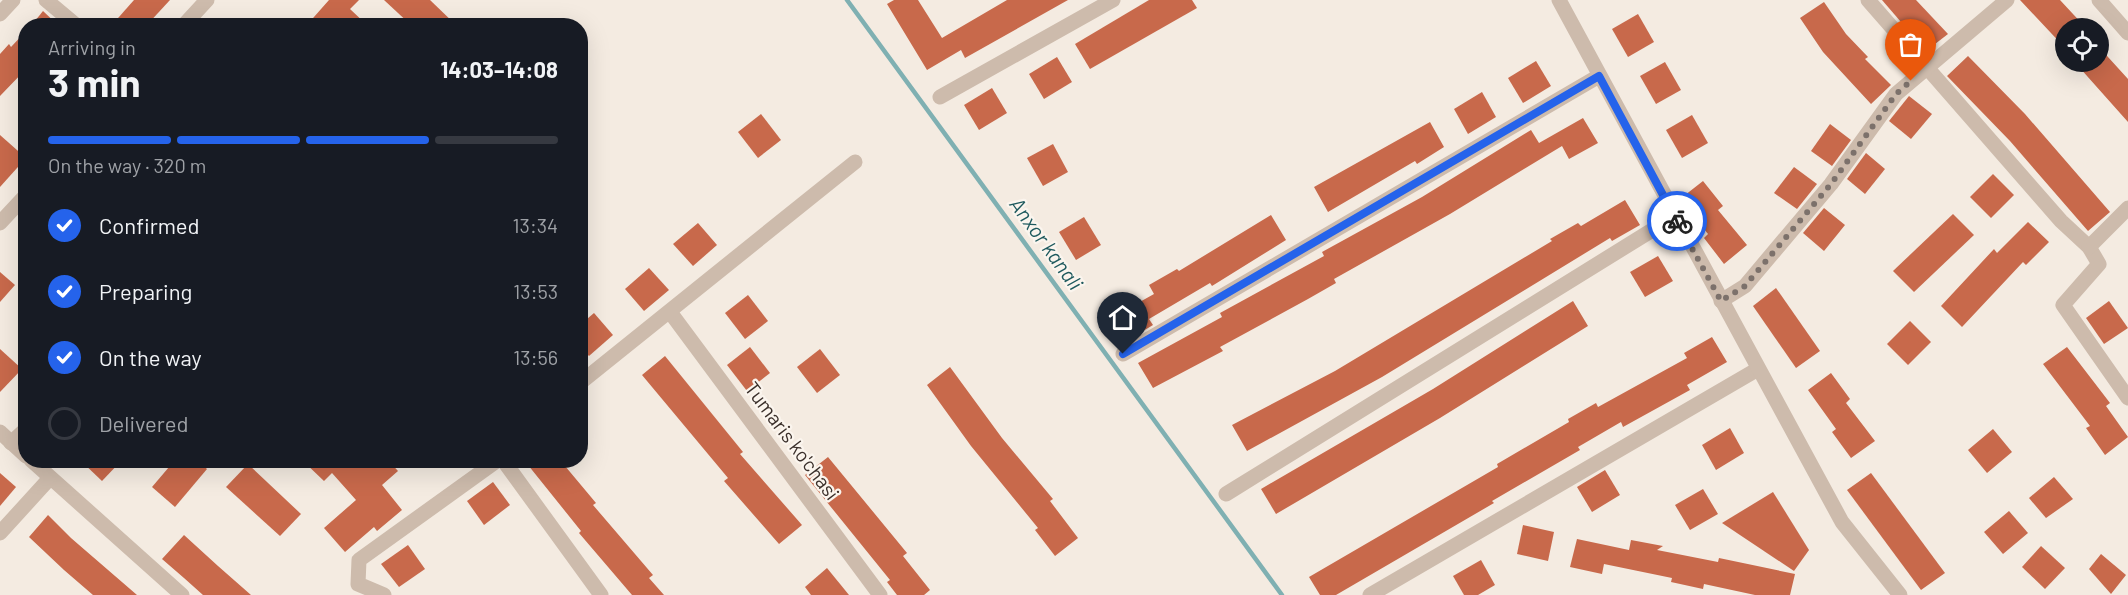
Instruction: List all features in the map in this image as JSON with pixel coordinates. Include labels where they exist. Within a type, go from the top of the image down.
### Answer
[{"type":"street","points":[[0,14],[13,0]]},
{"type":"street","points":[[46,0],[67,18]]},
{"type":"street","points":[[190,18],[207,0]]},
{"type":"street","points":[[940,97],[1113,0]]},
{"type":"street","points":[[1558,0],[1842,522],[1900,595]]},
{"type":"street","points":[[1868,0],[2061,221],[2089,247],[2099,264],[2063,305],[2128,398]]},
{"type":"street","points":[[1721,301],[1745,286],[1831,184],[1896,94],[2007,0]]},
{"type":"street","points":[[2099,0],[2128,33]]},
{"type":"street","points":[[1123,354],[1599,76]]},
{"type":"street","points":[[588,377],[855,162]]},
{"type":"street","points":[[0,223],[18,204]]},
{"type":"street","points":[[2089,247],[2128,208]]},
{"type":"street","points":[[1226,494],[1675,216]]},
{"type":"street","name":"Tumaris ko'chasi","points":[[670,312],[880,595]]},
{"type":"street","points":[[1370,595],[1758,369]]},
{"type":"street","points":[[6,437],[18,448]]},
{"type":"street","points":[[39,468],[182,595]]},
{"type":"street","points":[[384,595],[358,584],[359,560],[487,468]]},
{"type":"street","points":[[509,468],[601,595]]},
{"type":"street","points":[[0,533],[50,478]]},
{"type":"building","points":[[134,0],[170,0],[153,18],[118,18]]},
{"type":"building","points":[[329,0],[359,0],[350,9],[360,18],[313,18]]},
{"type":"building","points":[[384,0],[430,0],[449,18],[403,18]]},
{"type":"building","points":[[894,0],[918,0],[942,38],[1007,0],[1068,0],[965,58],[961,50],[927,70],[887,4]]},
{"type":"building","points":[[1149,0],[1192,0],[1197,8],[1090,69],[1075,44]]},
{"type":"building","points":[[1882,0],[1916,0],[1948,34],[1926,51]]},
{"type":"building","points":[[2020,0],[2060,0],[2077,18],[2055,18],[2055,37]]},
{"type":"building","points":[[1824,2],[1846,34],[1868,57],[1865,59],[1891,85],[1871,104],[1823,52],[1800,18]]},
{"type":"building","points":[[43,11],[50,18],[37,18]]},
{"type":"building","points":[[1638,14],[1654,42],[1628,57],[1612,29]]},
{"type":"building","points":[[18,40],[18,77],[0,96],[0,54],[9,44],[11,47]]},
{"type":"building","points":[[1968,56],[2025,114],[2110,212],[2088,231],[2010,141],[1947,76]]},
{"type":"building","points":[[1057,57],[1072,82],[1044,99],[1029,74]]},
{"type":"building","points":[[2109,58],[2128,79],[2128,122],[2083,72],[2109,72]]},
{"type":"building","points":[[1536,61],[1551,86],[1523,103],[1508,78]]},
{"type":"building","points":[[1665,62],[1681,90],[1656,104],[1640,76]]},
{"type":"building","points":[[992,88],[1007,113],[979,130],[964,105]]},
{"type":"building","points":[[1482,92],[1496,117],[1468,134],[1454,109]]},
{"type":"building","points":[[1909,96],[1932,114],[1911,139],[1889,121]]},
{"type":"building","points":[[761,114],[781,140],[758,158],[738,132]]},
{"type":"building","points":[[1692,115],[1708,143],[1682,158],[1666,130]]},
{"type":"building","points":[[1583,118],[1598,143],[1569,159],[1562,146],[1450,214],[1334,279],[1336,283],[1220,347],[1223,351],[1153,388],[1138,363],[1222,317],[1220,313],[1324,256],[1322,252],[1422,197],[1531,130],[1539,143]]},
{"type":"building","points":[[1430,122],[1444,147],[1417,164],[1415,161],[1328,212],[1314,187]]},
{"type":"building","points":[[1830,124],[1851,140],[1832,166],[1811,151]]},
{"type":"building","points":[[0,135],[18,151],[18,167],[0,187]]},
{"type":"building","points":[[1053,144],[1068,172],[1043,186],[1027,158]]},
{"type":"building","points":[[1866,153],[1885,169],[1865,194],[1847,179]]},
{"type":"building","points":[[1794,167],[1817,184],[1797,209],[1774,193]]},
{"type":"building","points":[[1993,174],[2014,195],[1991,218],[1970,197]]},
{"type":"building","points":[[1703,181],[1723,206],[1718,210],[1747,245],[1724,264],[1704,238],[1708,234],[1680,199]]},
{"type":"building","points":[[1625,200],[1640,225],[1612,241],[1610,238],[1382,377],[1247,451],[1232,425],[1335,371],[1552,241],[1550,239],[1578,223],[1581,226]]},
{"type":"building","points":[[1824,208],[1845,225],[1824,251],[1803,233]]},
{"type":"building","points":[[1953,214],[1974,235],[1914,292],[1893,271]]},
{"type":"building","points":[[1271,215],[1286,240],[1212,286],[1210,283],[1149,319],[1153,325],[1125,342],[1111,318],[1154,294],[1149,285],[1177,269],[1179,271]]},
{"type":"building","points":[[1084,217],[1101,245],[1076,260],[1059,232]]},
{"type":"building","points":[[2028,222],[2049,242],[2026,265],[2023,262],[1962,327],[1941,306],[1994,249],[1997,253]]},
{"type":"building","points":[[698,223],[717,245],[693,266],[673,244]]},
{"type":"building","points":[[1658,256],[1673,281],[1645,297],[1630,272]]},
{"type":"building","points":[[649,268],[669,290],[644,311],[625,289]]},
{"type":"building","points":[[0,272],[15,285],[0,302]]},
{"type":"building","points":[[1776,288],[1820,351],[1796,368],[1753,306]]},
{"type":"building","points":[[748,295],[768,321],[745,339],[725,313]]},
{"type":"building","points":[[1573,301],[1588,326],[1440,418],[1276,514],[1261,489],[1433,389]]},
{"type":"building","points":[[2109,301],[2128,328],[2104,344],[2086,318]]},
{"type":"building","points":[[594,313],[613,335],[589,356],[588,355],[588,318]]},
{"type":"building","points":[[1910,321],[1931,342],[1908,365],[1887,344]]},
{"type":"building","points":[[1712,337],[1727,362],[1687,385],[1690,390],[1623,427],[1621,422],[1578,447],[1580,450],[1492,501],[1494,503],[1336,595],[1320,595],[1309,577],[1498,467],[1497,464],[1569,422],[1568,419],[1596,403],[1598,407],[1687,358],[1684,353]]},
{"type":"building","points":[[750,347],[770,373],[747,391],[727,365]]},
{"type":"building","points":[[2067,347],[2110,403],[2106,406],[2128,437],[2105,455],[2086,428],[2090,426],[2043,364]]},
{"type":"building","points":[[0,349],[18,365],[18,373],[0,392]]},
{"type":"building","points":[[820,349],[840,375],[817,393],[797,367]]},
{"type":"building","points":[[665,356],[743,452],[740,454],[802,525],[779,544],[724,481],[728,478],[642,375]]},
{"type":"building","points":[[950,367],[1002,438],[1053,499],[1050,501],[1078,538],[1055,556],[1035,530],[1038,528],[971,446],[927,385]]},
{"type":"building","points":[[1831,373],[1850,399],[1846,403],[1875,441],[1851,458],[1832,432],[1836,429],[1808,390]]},
{"type":"building","points":[[1730,428],[1744,453],[1716,470],[1702,445]]},
{"type":"building","points":[[1993,429],[2012,452],[1987,473],[1968,450]]},
{"type":"building","points":[[828,457],[907,553],[903,556],[930,590],[924,595],[897,595],[887,582],[890,580],[805,475]]},
{"type":"building","points":[[88,468],[114,468],[102,481]]},
{"type":"building","points":[[168,468],[207,469],[175,507],[152,487]]},
{"type":"building","points":[[244,468],[252,468],[301,514],[280,536],[226,487]]},
{"type":"building","points":[[310,468],[395,468],[398,471],[382,485],[402,510],[377,531],[374,527],[345,552],[324,528],[356,500],[332,473],[324,481]]},
{"type":"building","points":[[530,468],[567,468],[596,503],[593,505],[653,575],[649,578],[664,595],[632,595],[579,533],[581,531]]},
{"type":"building","points":[[1605,470],[1620,495],[1592,512],[1577,487]]},
{"type":"building","points":[[0,473],[16,487],[0,506]]},
{"type":"building","points":[[1871,473],[1945,573],[1921,590],[1847,490]]},
{"type":"building","points":[[2054,477],[2073,499],[2046,518],[2029,498]]},
{"type":"building","points":[[493,482],[510,505],[484,525],[467,501]]},
{"type":"building","points":[[1703,489],[1718,514],[1690,530],[1675,505]]},
{"type":"building","points":[[1773,492],[1809,550],[1794,571],[1722,523]]},
{"type":"building","points":[[2009,511],[2028,533],[2003,554],[1984,532]]},
{"type":"building","points":[[48,515],[137,595],[93,595],[64,570],[29,537]]},
{"type":"building","points":[[1523,525],[1554,532],[1548,561],[1517,554]]},
{"type":"building","points":[[184,535],[251,595],[203,595],[162,559]]},
{"type":"building","points":[[1577,539],[1629,550],[1631,540],[1663,546],[1657,550],[1718,562],[1719,558],[1795,574],[1790,595],[1755,595],[1704,584],[1703,589],[1671,582],[1672,578],[1604,564],[1602,574],[1570,567]]},
{"type":"building","points":[[408,545],[425,569],[399,587],[381,564]]},
{"type":"building","points":[[2041,546],[2065,568],[2045,589],[2022,567]]},
{"type":"building","points":[[2101,554],[2126,575],[2111,594],[2089,569]]},
{"type":"building","points":[[1481,560],[1495,585],[1478,595],[1464,595],[1453,576]]},
{"type":"building","points":[[827,568],[849,595],[811,595],[805,587]]},
{"type":"waterway","name":"Anxor kanali","points":[[847,0],[1282,595]]},
{"type":"way so far","points":[[1677,221],[1721,301],[1745,286],[1831,184],[1896,94],[1911,81]]},
{"type":"route","points":[[1123,354],[1599,76],[1677,221]]}]
